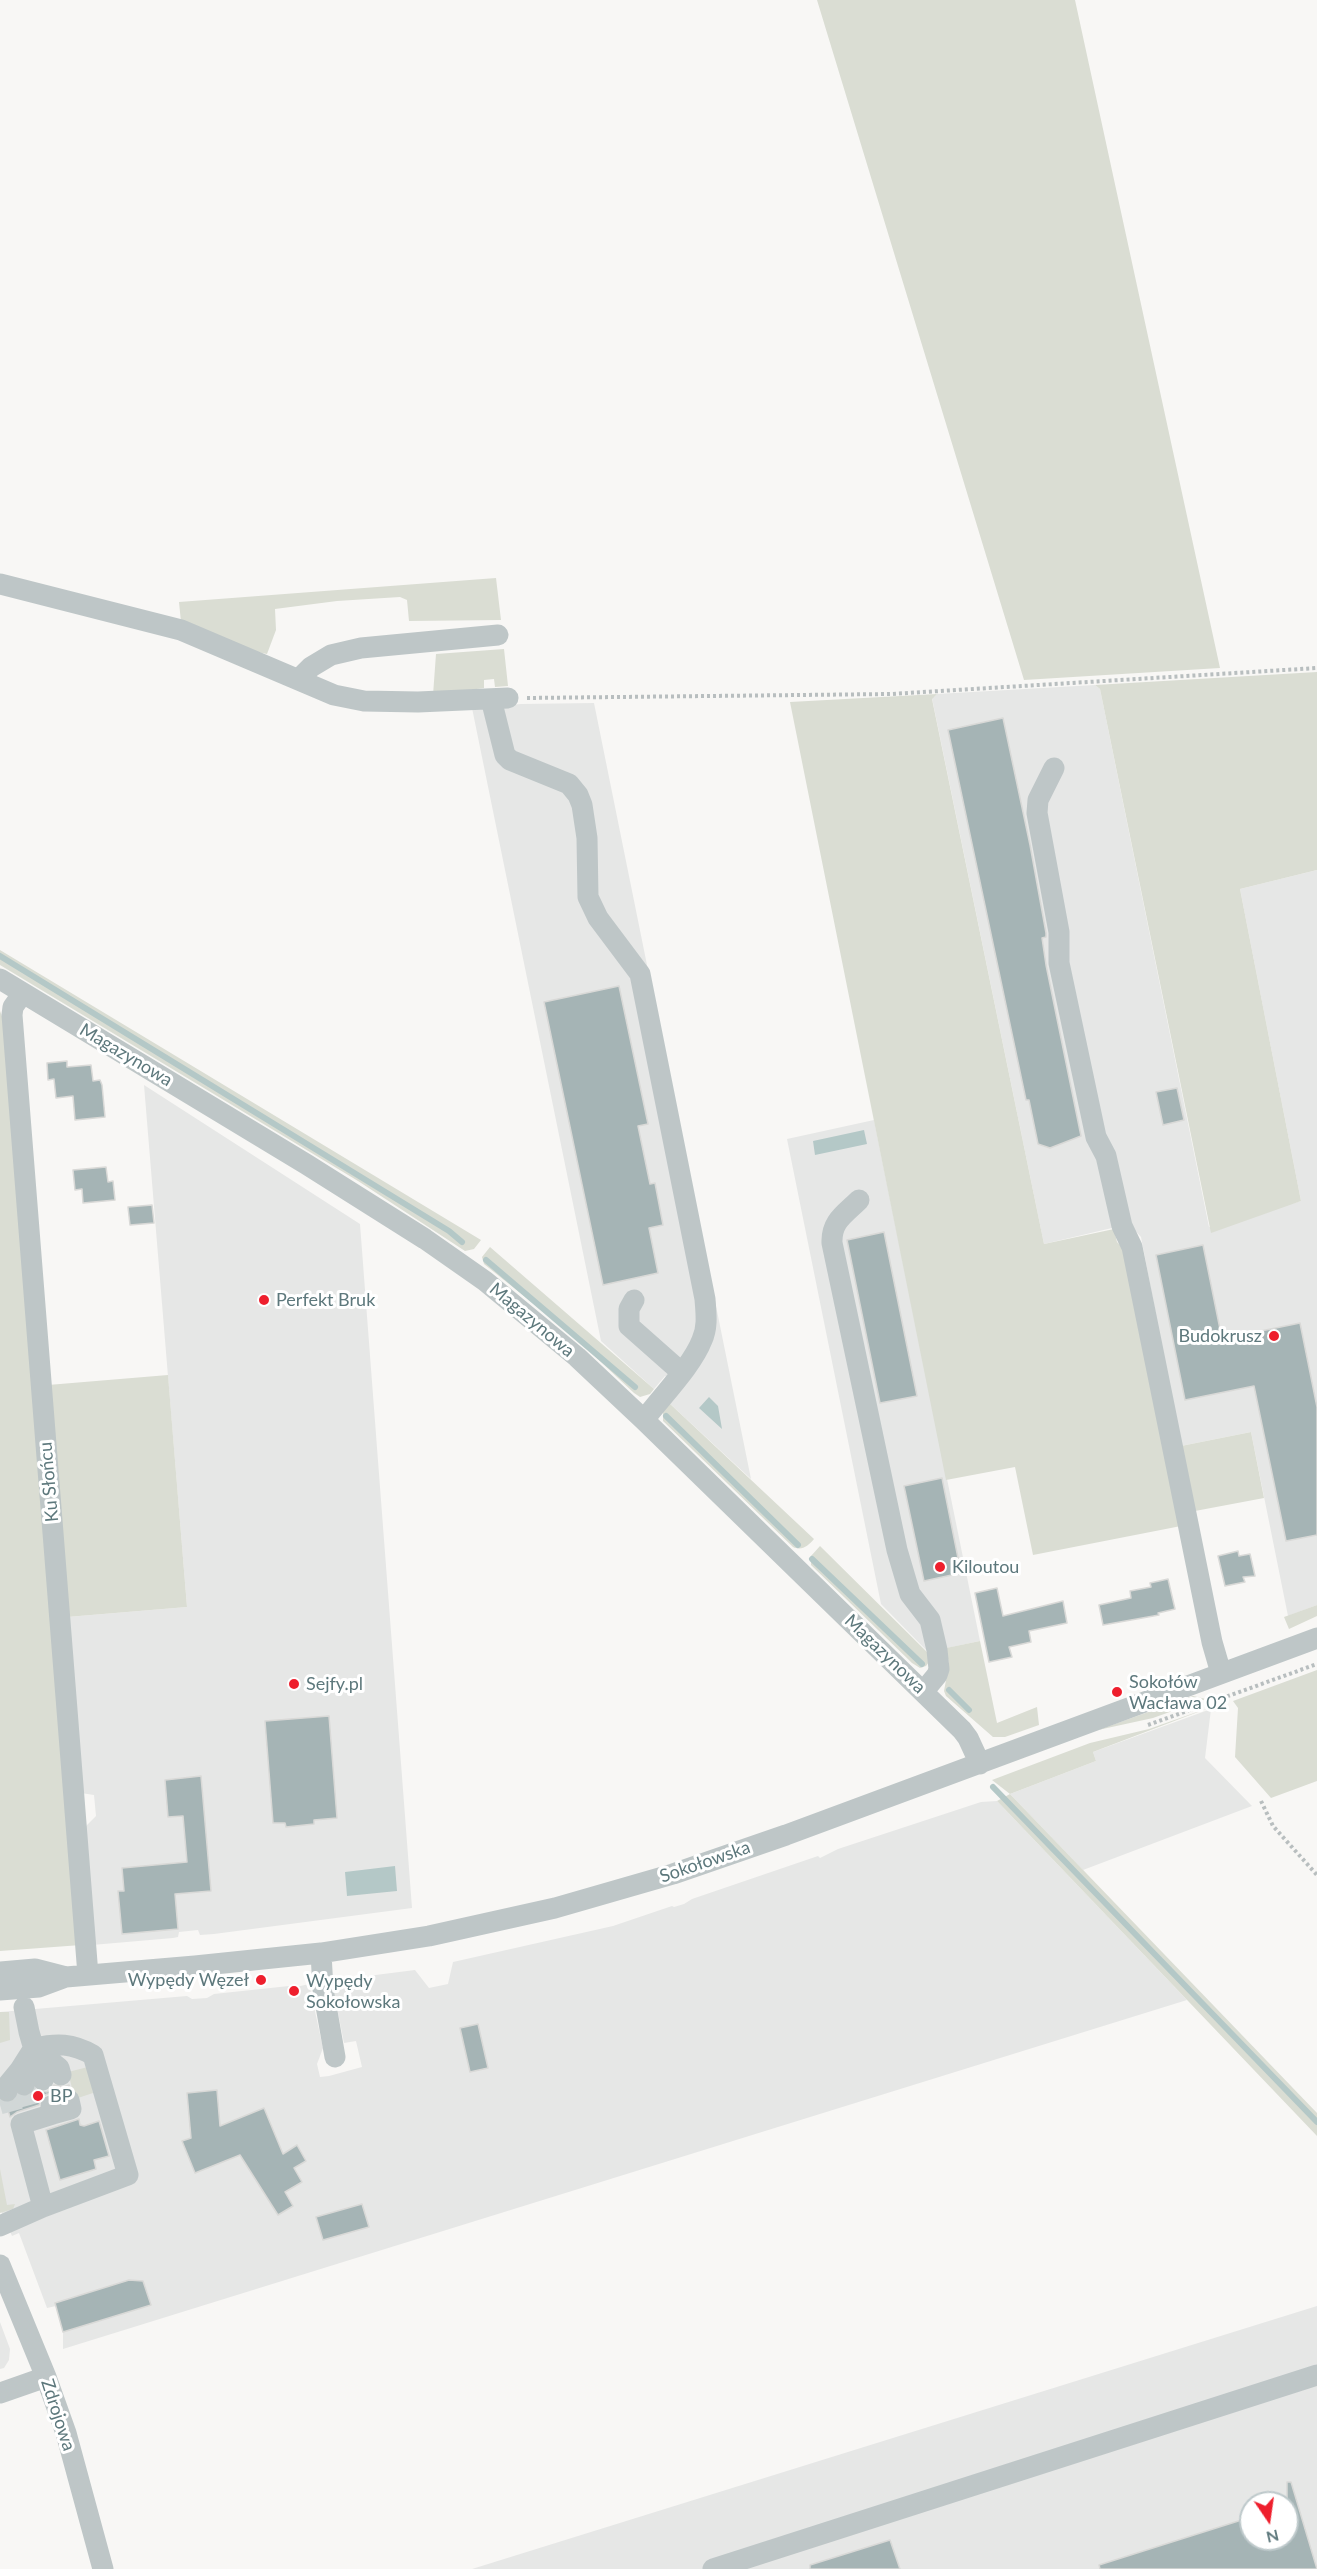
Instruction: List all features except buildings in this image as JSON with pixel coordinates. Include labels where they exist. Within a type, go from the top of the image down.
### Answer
[{"type":"street","points":[[0,584],[182,630],[334,695],[364,701],[418,702],[499,698],[505,755],[510,760],[560,779],[578,795],[582,805],[587,838],[588,897],[598,918],[640,974],[705,1299],[706,1324],[702,1340],[644,1420]]},
{"type":"street","points":[[299,679],[331,655],[361,648],[498,636]]},
{"type":"street","points":[[1054,768],[1038,800],[1037,813],[1059,932],[1059,963],[1096,1137],[1106,1156],[1122,1226],[1132,1247],[1212,1642],[1221,1673]]},
{"type":"street","name":"Magazynowa","points":[[0,979],[306,1164],[448,1255],[534,1320],[644,1420],[923,1692],[968,1738],[980,1764]]},
{"type":"street","name":"Ku Słońcu","points":[[22,993],[13,1007],[12,1015],[88,1975]]},
{"type":"street","points":[[859,1200],[836,1222],[832,1231],[832,1243],[897,1550],[910,1594],[930,1620],[937,1650],[939,1668],[937,1675],[923,1692]]},
{"type":"street","points":[[634,1300],[629,1309],[629,1326],[681,1372]]},
{"type":"street","name":"Sokołowska","points":[[0,1990],[39,1988],[66,1977],[321,1953],[473,1928],[640,1884],[786,1835],[1317,1638]]},
{"type":"street","points":[[321,1953],[323,1989],[335,2057]]},
{"type":"street","name":"Sokołowska","points":[[0,1972],[35,1969],[66,1977]]},
{"type":"street","points":[[24,2007],[39,1988]]},
{"type":"street","points":[[0,1990],[24,2007],[34,2049],[31,2080]]},
{"type":"street","points":[[0,2226],[128,2175],[93,2055],[78,2047],[58,2044],[34,2049]]},
{"type":"street","points":[[39,2113],[43,2207]]},
{"type":"street","name":"Zdrojowa","points":[[0,2265],[66,2433],[103,2569]]},
{"type":"street","points":[[713,2569],[1317,2375]]},
{"type":"street","points":[[0,2393],[45,2377]]},
{"type":"path","points":[[499,698],[891,694],[1317,668]]},
{"type":"path","points":[[1261,1801],[1273,1826],[1317,1875]]},
{"type":"shaded area","points":[[817,0],[1075,0],[1220,668],[1024,680]]},
{"type":"shaded area","points":[[496,578],[501,620],[409,621],[407,600],[400,597],[337,601],[275,609],[276,630],[267,654],[252,651],[181,622],[179,602]]},
{"type":"shaded area","points":[[504,649],[508,686],[495,687],[494,679],[484,680],[484,688],[433,695],[436,654]]},
{"type":"shaded area","points":[[1317,672],[1317,870],[1240,889],[1301,1201],[1211,1233],[1100,689],[1095,685]]},
{"type":"shaded area","points":[[1095,685],[1100,689],[1209,1227],[1301,1201],[1240,889],[1317,870],[1317,1605],[1288,1616],[1251,1432],[1181,1446],[1141,1237],[1129,1224],[1044,1244],[932,698],[937,694]]},
{"type":"shaded area","points":[[937,694],[932,699],[1044,1244],[1114,1229],[1117,1242],[1124,1249],[1181,1526],[1033,1555],[1015,1467],[946,1480],[790,702]]},
{"type":"shaded area","points":[[594,703],[751,1479],[667,1401],[678,1388],[665,1376],[654,1389],[601,1341],[472,708],[521,704]]},
{"type":"shaded area","points":[[0,950],[481,1240],[474,1249],[465,1251],[358,1181],[0,965]]},
{"type":"shaded area","points":[[0,1011],[4,1022],[81,1945],[0,1951]]},
{"type":"shaded area","points":[[144,1085],[360,1224],[412,1908],[214,1934],[200,1935],[198,1930],[179,1932],[178,1937],[173,1938],[92,1945],[83,1829],[96,1816],[94,1795],[81,1793],[67,1617],[187,1607]]},
{"type":"shaded area","points":[[874,1120],[980,1641],[928,1652],[881,1604],[787,1139]]},
{"type":"shaded area","points":[[864,1130],[867,1144],[815,1155],[813,1141]]},
{"type":"shaded area","points":[[490,1247],[654,1389],[650,1394],[640,1397],[634,1393],[569,1332],[484,1264],[482,1257]]},
{"type":"shaded area","points":[[168,1375],[187,1607],[67,1617],[48,1385]]},
{"type":"shaded area","points":[[709,1397],[718,1406],[722,1429],[699,1408]]},
{"type":"shaded area","points":[[667,1401],[814,1539],[812,1542],[802,1548],[793,1547],[663,1421]]},
{"type":"shaded area","points":[[1251,1432],[1264,1498],[1195,1511],[1181,1446]]},
{"type":"shaded area","points":[[820,1546],[927,1652],[929,1662],[926,1666],[920,1668],[912,1663],[811,1565],[811,1556]]},
{"type":"shaded area","points":[[1317,1605],[1317,1616],[1289,1629],[1284,1617]]},
{"type":"shaded area","points":[[980,1641],[997,1723],[1037,1707],[1039,1725],[1005,1737],[993,1737],[946,1696],[944,1691],[949,1664],[946,1648]]},
{"type":"shaded area","points":[[1317,1670],[1317,1781],[1271,1798],[1235,1757],[1238,1708],[1233,1701]]},
{"type":"shaded area","points":[[1193,1696],[1206,1699],[1153,1718],[1098,1730]]},
{"type":"shaded area","points":[[1211,1707],[1093,1752],[1096,1761],[1010,1794],[992,1780],[1090,1743],[1149,1729]]},
{"type":"shaded area","points":[[1211,1709],[1205,1758],[1252,1806],[1083,1870],[1010,1794],[1096,1761],[1093,1752]]},
{"type":"shaded area","points":[[1010,1794],[1317,2113],[1317,2136],[997,1801]]},
{"type":"shaded area","points":[[997,1801],[1187,2000],[63,2349],[63,2332],[56,2306],[47,2308],[19,2233],[12,2236],[0,2209],[0,2012],[187,1996],[192,1999],[207,1998],[214,1994],[289,1986],[292,1988],[309,1984],[323,2048],[317,2064],[320,2077],[329,2076],[362,2067],[356,2041],[344,2043],[333,1988],[336,1980],[415,1970],[429,1988],[448,1984],[453,1962],[613,1926],[684,1904],[692,1899],[818,1856],[820,1858],[838,1849],[981,1802]]},
{"type":"shaded area","points":[[395,1866],[397,1891],[347,1896],[345,1872]]},
{"type":"shaded area","points":[[0,2012],[9,2012],[10,2040],[0,2043]]},
{"type":"shaded area","points":[[88,2067],[93,2093],[78,2098],[74,2096],[68,2072]]},
{"type":"shaded area","points":[[0,2169],[7,2205],[15,2204],[13,2209],[0,2213]]},
{"type":"shaded area","points":[[1317,2306],[1317,2569],[472,2569]]},
{"type":"shaded area","points":[[0,2322],[10,2349],[9,2360],[4,2368],[0,2369]]},
{"type":"waterway","points":[[0,956],[449,1231],[462,1242]]},
{"type":"waterway","points":[[486,1260],[635,1387]]},
{"type":"waterway","points":[[666,1416],[798,1545]]},
{"type":"waterway","points":[[812,1559],[922,1664]]},
{"type":"waterway","points":[[949,1690],[969,1710]]},
{"type":"waterway","points":[[993,1787],[1317,2122]]},
{"type":"tunnel","points":[[24,2085],[31,2111]]},
{"type":"tunnel","points":[[7,2091],[14,2116]]},
{"type":"place","name":"Perfekt Bruk","points":[[264,1300]]},
{"type":"place","name":"Budokrusz","points":[[1274,1336]]},
{"type":"place","name":"Kiloutou","points":[[940,1567]]},
{"type":"place","name":"Sejfy.pl","points":[[294,1684]]},
{"type":"place","name":"Sokołów Wacława 02","points":[[1117,1692]]},
{"type":"place","name":"Wypędy Węzeł","points":[[261,1980]]},
{"type":"place","name":"Wypędy Sokołowska","points":[[294,1991]]},
{"type":"place","name":"BP","points":[[38,2096]]}]
